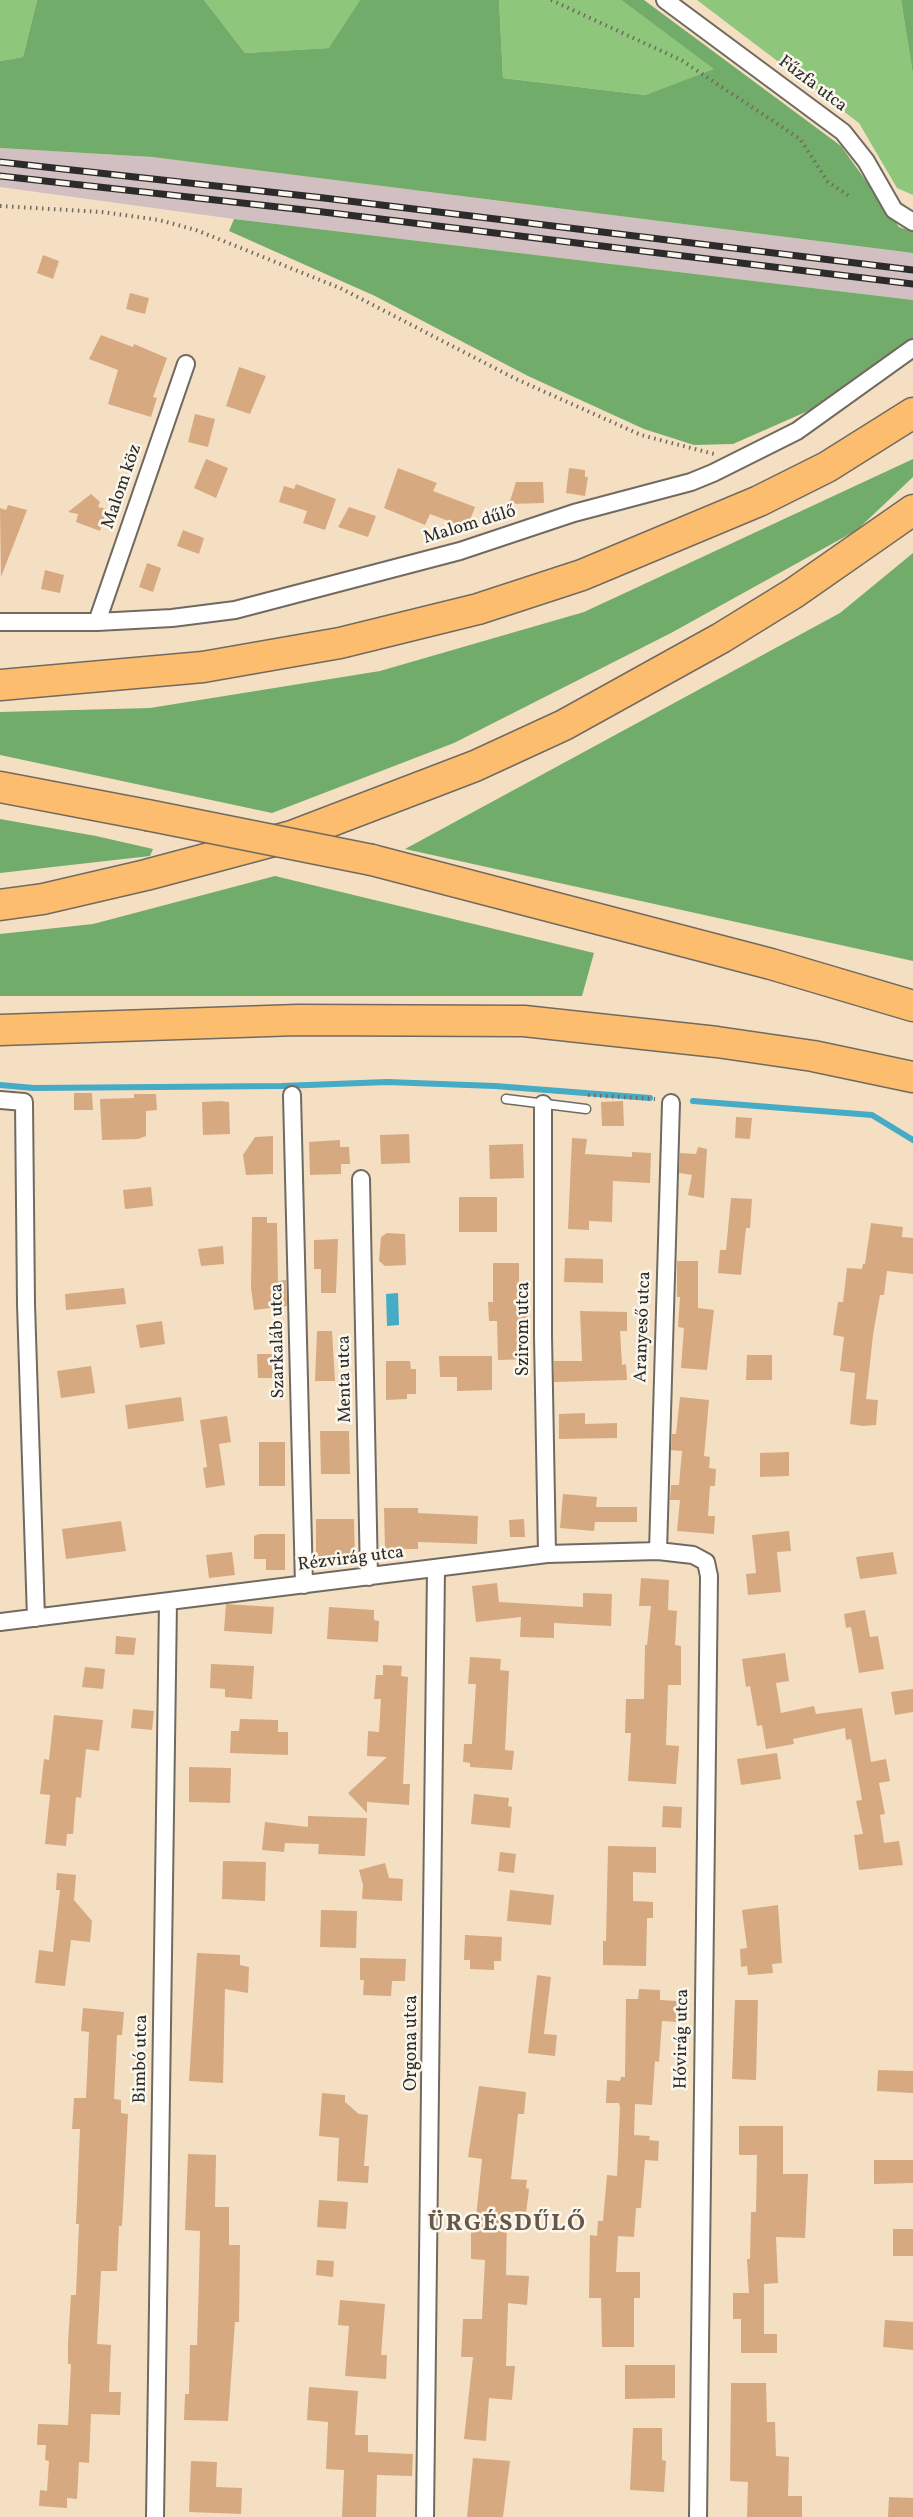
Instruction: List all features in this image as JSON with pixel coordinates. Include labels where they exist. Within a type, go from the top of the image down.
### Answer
[{"type":"highway","points":[[0,685],[203,667],[340,644],[478,609],[582,575],[759,501],[827,467],[913,413]]},
{"type":"highway","points":[[0,905],[43,899],[146,875],[292,836],[475,766],[564,725],[721,638],[795,593],[913,510]]},
{"type":"highway","points":[[0,788],[372,860],[771,964],[913,1006]]},
{"type":"highway","points":[[0,1030],[298,1020],[524,1021],[717,1042],[813,1056],[913,1077]]},
{"type":"street","name":"Fűzfa utca","points":[[666,0],[843,132],[866,161],[888,202],[901,216],[913,222]]},
{"type":"street","name":"Malom dűlő","points":[[0,622],[97,622],[172,618],[235,610],[460,551],[574,513],[691,482],[797,431],[913,348]]},
{"type":"street","name":"Malom köz","points":[[97,622],[186,364]]},
{"type":"street","name":"Szarkaláb utca","points":[[292,1095],[304,1585]]},
{"type":"street","points":[[0,1100],[24,1102],[26,1304],[36,1618]]},
{"type":"street","name":"Aranyeső utca","points":[[658,1551],[671,1103]]},
{"type":"street","name":"Szirom utca","points":[[543,1104],[543,1335],[548,1554]]},
{"type":"street","name":"Menta utca","points":[[361,1179],[369,1577]]},
{"type":"street","name":"Rézvirág utca","points":[[0,1622],[548,1554],[658,1551],[693,1555],[706,1562]]},
{"type":"street","name":"Hóvirág utca","points":[[698,2517],[709,1576],[706,1562]]},
{"type":"street","name":"Orgona utca","points":[[425,2517],[436,1569]]},
{"type":"street","name":"Bimbó utca","points":[[155,2517],[168,1602]]},
{"type":"lane","points":[[506,1099],[586,1109]]},
{"type":"path","points":[[551,0],[681,60],[800,139],[828,182],[849,196]]},
{"type":"path","points":[[0,206],[102,212],[159,220],[196,230],[340,288],[516,379],[641,435],[700,452],[741,459]]},
{"type":"path","points":[[577,1094],[671,1101],[671,1103]]},
{"type":"shaded area","points":[[0,148],[152,157],[913,253],[913,300],[234,219],[0,187]]},
{"type":"green space","points":[[0,0],[37,0],[23,57],[0,61]]},
{"type":"green space","points":[[37,0],[204,0],[245,53],[329,48],[360,0],[499,0],[503,78],[645,95],[714,69],[621,0],[644,0],[841,146],[899,227],[913,232],[913,253],[152,157],[0,148],[0,61],[23,57]]},
{"type":"green space","points":[[204,0],[360,0],[330,48],[245,53]]},
{"type":"green space","points":[[499,0],[621,0],[715,69],[645,95],[503,78]]},
{"type":"green space","points":[[697,0],[901,0],[913,75],[913,195],[897,188],[859,123]]},
{"type":"green space","points":[[901,0],[913,0],[913,75]]},
{"type":"green space","points":[[234,219],[913,300],[913,339],[833,400],[733,444],[694,445],[644,429],[528,376],[375,296],[229,231]]},
{"type":"green space","points":[[913,459],[913,477],[857,530],[671,633],[454,743],[272,813],[0,755],[0,712],[150,708],[380,671],[584,612]]},
{"type":"green space","points":[[913,553],[913,961],[405,849],[840,613]]},
{"type":"green space","points":[[0,819],[153,849],[150,856],[0,873]]},
{"type":"green space","points":[[275,876],[594,953],[582,996],[0,996],[0,934],[93,924]]},
{"type":"water","points":[[398,1293],[399,1325],[387,1326],[386,1294]]},
{"type":"building","points":[[43,255],[59,261],[53,279],[37,273]]},
{"type":"building","points":[[130,293],[149,298],[145,314],[126,309]]},
{"type":"building","points":[[101,335],[133,347],[134,344],[167,358],[153,397],[157,398],[151,417],[108,404],[118,370],[89,359]]},
{"type":"building","points":[[239,367],[266,376],[250,414],[226,406]]},
{"type":"building","points":[[195,414],[215,419],[208,447],[188,442]]},
{"type":"building","points":[[206,459],[228,468],[216,498],[194,488]]},
{"type":"building","points":[[398,468],[437,483],[433,491],[475,507],[467,528],[430,514],[425,525],[384,508]]},
{"type":"building","points":[[569,468],[585,470],[585,477],[588,477],[585,496],[566,493]]},
{"type":"building","points":[[516,482],[543,482],[544,503],[509,504]]},
{"type":"building","points":[[296,484],[336,499],[325,530],[303,523],[307,511],[279,502],[284,486],[294,489]]},
{"type":"building","points":[[91,494],[100,502],[98,507],[107,509],[100,531],[76,522],[78,514],[68,512]]},
{"type":"building","points":[[8,505],[27,510],[1,577],[0,508],[6,510]]},
{"type":"building","points":[[349,507],[376,516],[368,537],[338,527]]},
{"type":"building","points":[[183,530],[204,538],[199,554],[177,546]]},
{"type":"building","points":[[147,563],[161,568],[153,592],[139,587]]},
{"type":"building","points":[[45,570],[64,575],[60,593],[41,589]]},
{"type":"building","points":[[74,1093],[92,1093],[93,1110],[74,1110]]},
{"type":"building","points":[[134,1094],[156,1094],[157,1110],[146,1111],[146,1136],[138,1139],[102,1140],[100,1099],[134,1098]]},
{"type":"building","points":[[623,1101],[624,1126],[602,1126],[601,1102]]},
{"type":"building","points":[[202,1102],[229,1102],[230,1134],[203,1135]]},
{"type":"building","points":[[736,1117],[752,1118],[750,1139],[735,1138]]},
{"type":"building","points":[[409,1134],[410,1163],[381,1164],[380,1135]]},
{"type":"building","points":[[273,1136],[273,1174],[246,1175],[243,1155],[255,1137]]},
{"type":"building","points":[[572,1138],[587,1139],[585,1154],[632,1157],[632,1152],[651,1153],[650,1183],[613,1181],[612,1222],[589,1221],[589,1230],[568,1229]]},
{"type":"building","points":[[340,1140],[340,1147],[349,1147],[350,1164],[341,1164],[341,1174],[310,1175],[309,1142]]},
{"type":"building","points":[[523,1144],[524,1178],[490,1179],[489,1145]]},
{"type":"building","points":[[698,1147],[707,1149],[704,1198],[688,1195],[692,1175],[679,1173],[680,1153],[696,1154]]},
{"type":"building","points":[[151,1187],[153,1206],[125,1209],[123,1190]]},
{"type":"building","points":[[459,1197],[497,1197],[497,1232],[459,1232]]},
{"type":"building","points":[[731,1198],[752,1199],[750,1228],[746,1228],[741,1275],[718,1273],[720,1250],[726,1250]]},
{"type":"building","points":[[252,1217],[267,1217],[267,1223],[277,1223],[278,1281],[286,1280],[287,1306],[254,1310],[251,1288]]},
{"type":"building","points":[[871,1223],[903,1227],[902,1237],[913,1238],[913,1274],[887,1271],[884,1295],[880,1295],[873,1335],[866,1399],[878,1400],[876,1425],[863,1426],[850,1424],[855,1373],[840,1371],[844,1337],[833,1335],[838,1302],[843,1302],[847,1268],[862,1269],[865,1264]]},
{"type":"building","points":[[387,1233],[405,1234],[406,1265],[385,1266],[379,1261],[381,1237]]},
{"type":"building","points":[[338,1239],[336,1293],[321,1293],[321,1269],[314,1269],[314,1240]]},
{"type":"building","points":[[223,1246],[224,1264],[201,1266],[198,1249]]},
{"type":"building","points":[[565,1258],[603,1259],[603,1283],[564,1282]]},
{"type":"building","points":[[677,1261],[698,1261],[698,1308],[714,1310],[707,1370],[681,1368],[684,1328],[678,1327],[680,1297],[677,1297]]},
{"type":"building","points":[[493,1263],[519,1263],[519,1302],[527,1301],[529,1359],[498,1360],[497,1321],[489,1321],[488,1302],[493,1302]]},
{"type":"building","points":[[124,1288],[126,1304],[66,1310],[65,1294]]},
{"type":"building","points":[[580,1311],[627,1312],[627,1331],[620,1331],[622,1365],[626,1364],[627,1380],[554,1382],[554,1361],[582,1361]]},
{"type":"building","points":[[162,1321],[165,1344],[140,1348],[136,1325]]},
{"type":"building","points":[[317,1331],[332,1331],[335,1381],[315,1381]]},
{"type":"building","points":[[257,1354],[275,1354],[276,1378],[258,1378]]},
{"type":"building","points":[[747,1355],[772,1355],[772,1380],[746,1380]]},
{"type":"building","points":[[439,1356],[492,1356],[492,1390],[457,1391],[457,1377],[440,1377]]},
{"type":"building","points":[[386,1361],[410,1361],[411,1369],[416,1369],[416,1394],[407,1394],[407,1399],[386,1400]]},
{"type":"building","points":[[91,1366],[95,1393],[61,1398],[57,1371]]},
{"type":"building","points":[[181,1397],[184,1421],[128,1429],[125,1405]]},
{"type":"building","points":[[680,1397],[709,1400],[704,1456],[710,1457],[709,1468],[716,1469],[715,1486],[710,1486],[708,1516],[715,1516],[714,1534],[677,1531],[680,1500],[670,1500],[671,1485],[679,1485],[682,1451],[671,1450],[672,1434],[676,1434]]},
{"type":"building","points":[[585,1413],[585,1424],[617,1423],[617,1438],[559,1439],[559,1414]]},
{"type":"building","points":[[227,1416],[231,1442],[219,1444],[225,1485],[206,1488],[203,1468],[207,1467],[200,1420]]},
{"type":"building","points":[[320,1431],[349,1431],[350,1474],[321,1474]]},
{"type":"building","points":[[259,1442],[285,1442],[285,1486],[259,1486]]},
{"type":"building","points":[[789,1452],[789,1476],[760,1477],[760,1453]]},
{"type":"building","points":[[563,1494],[597,1497],[596,1507],[637,1507],[637,1522],[595,1522],[594,1531],[560,1528]]},
{"type":"building","points":[[384,1508],[418,1508],[418,1513],[478,1516],[477,1544],[418,1542],[418,1549],[385,1549]]},
{"type":"building","points":[[316,1519],[354,1519],[355,1558],[316,1559]]},
{"type":"building","points":[[524,1519],[525,1537],[510,1537],[509,1520]]},
{"type":"building","points":[[121,1521],[126,1551],[66,1559],[62,1529]]},
{"type":"building","points":[[789,1531],[791,1551],[777,1552],[781,1592],[748,1595],[746,1574],[756,1573],[752,1535]]},
{"type":"building","points":[[285,1534],[285,1570],[266,1570],[266,1559],[254,1559],[254,1536]]},
{"type":"building","points":[[232,1552],[235,1575],[209,1578],[206,1555]]},
{"type":"building","points":[[893,1552],[897,1574],[860,1579],[856,1557]]},
{"type":"building","points":[[641,1578],[669,1580],[668,1610],[677,1611],[675,1645],[681,1646],[681,1685],[668,1685],[666,1745],[679,1746],[676,1784],[628,1781],[631,1733],[625,1733],[626,1699],[644,1699],[645,1645],[647,1645],[651,1606],[639,1606]]},
{"type":"building","points":[[497,1583],[499,1602],[583,1607],[583,1593],[612,1594],[611,1626],[554,1623],[554,1638],[520,1637],[521,1617],[476,1622],[472,1586]]},
{"type":"building","points":[[226,1604],[274,1607],[272,1634],[224,1631]]},
{"type":"building","points":[[329,1607],[374,1610],[374,1620],[379,1621],[378,1642],[327,1639]]},
{"type":"building","points":[[865,1610],[870,1637],[878,1636],[884,1669],[859,1673],[851,1627],[846,1628],[844,1614]]},
{"type":"building","points":[[116,1636],[136,1638],[134,1655],[115,1654]]},
{"type":"building","points":[[785,1653],[789,1681],[776,1683],[781,1713],[814,1706],[816,1714],[862,1708],[871,1762],[886,1759],[890,1781],[879,1783],[885,1814],[880,1815],[884,1843],[899,1841],[903,1865],[859,1870],[854,1835],[863,1834],[856,1801],[862,1800],[851,1739],[846,1740],[845,1728],[793,1739],[794,1744],[766,1749],[762,1725],[757,1726],[750,1686],[746,1687],[742,1659]]},
{"type":"building","points":[[470,1657],[501,1659],[500,1670],[509,1671],[505,1750],[514,1751],[512,1770],[470,1767],[470,1763],[463,1762],[464,1744],[472,1744],[476,1684],[468,1684]]},
{"type":"building","points":[[211,1664],[254,1666],[252,1699],[225,1697],[225,1689],[210,1688]]},
{"type":"building","points":[[383,1665],[402,1666],[401,1676],[408,1677],[403,1784],[410,1784],[409,1805],[367,1802],[367,1813],[348,1793],[387,1757],[367,1756],[368,1731],[379,1732],[381,1699],[374,1699],[376,1675],[383,1675]]},
{"type":"building","points":[[85,1667],[105,1669],[103,1689],[82,1687]]},
{"type":"building","points":[[913,1689],[913,1712],[895,1715],[891,1692]]},
{"type":"building","points":[[133,1709],[154,1711],[152,1730],[131,1728]]},
{"type":"building","points":[[54,1715],[103,1720],[99,1751],[86,1749],[81,1798],[76,1797],[73,1834],[67,1834],[66,1846],[45,1844],[50,1795],[40,1794],[44,1759],[49,1760]]},
{"type":"building","points":[[240,1719],[278,1720],[278,1732],[288,1732],[288,1755],[230,1753],[231,1731],[239,1731]]},
{"type":"building","points":[[777,1753],[781,1779],[741,1785],[737,1759]]},
{"type":"building","points":[[189,1767],[231,1768],[230,1803],[189,1802]]},
{"type":"building","points":[[474,1794],[509,1798],[508,1806],[512,1807],[510,1828],[471,1824]]},
{"type":"building","points":[[663,1806],[682,1807],[681,1828],[662,1827]]},
{"type":"building","points":[[308,1816],[367,1818],[365,1856],[318,1854],[319,1844],[285,1843],[284,1852],[262,1850],[265,1822],[308,1827]]},
{"type":"building","points":[[608,1846],[656,1847],[656,1873],[633,1872],[633,1901],[653,1902],[653,1918],[647,1918],[646,1966],[603,1965],[603,1941],[606,1941]]},
{"type":"building","points":[[500,1852],[516,1854],[514,1873],[498,1871]]},
{"type":"building","points":[[223,1861],[266,1862],[265,1901],[222,1899]]},
{"type":"building","points":[[385,1863],[389,1878],[403,1879],[402,1901],[362,1899],[363,1885],[359,1870]]},
{"type":"building","points":[[57,1873],[76,1875],[74,1900],[92,1921],[90,1942],[71,1940],[65,1986],[35,1983],[39,1950],[53,1952],[60,1890],[56,1890]]},
{"type":"building","points":[[510,1890],[554,1895],[551,1925],[507,1921]]},
{"type":"building","points":[[778,1905],[782,1963],[772,1964],[773,1973],[748,1975],[747,1966],[741,1967],[740,1949],[747,1948],[742,1910]]},
{"type":"building","points":[[321,1910],[357,1911],[356,1948],[320,1947]]},
{"type":"building","points":[[465,1935],[502,1937],[501,1961],[494,1961],[494,1970],[470,1969],[470,1960],[464,1960]]},
{"type":"building","points":[[197,1953],[240,1955],[240,1965],[249,1967],[248,1993],[225,1989],[223,2083],[189,2081]]},
{"type":"building","points":[[360,1958],[406,1959],[405,1981],[392,1981],[391,1996],[363,1995],[364,1980],[360,1980]]},
{"type":"building","points":[[537,1975],[551,1977],[544,2034],[557,2035],[555,2056],[528,2053]]},
{"type":"building","points":[[639,1989],[660,1990],[660,2000],[678,2001],[677,2022],[662,2021],[659,2062],[655,2061],[652,2105],[635,2104],[634,2135],[650,2136],[649,2140],[659,2141],[658,2161],[645,2160],[641,2208],[636,2208],[634,2237],[618,2236],[616,2272],[640,2272],[640,2298],[634,2298],[634,2347],[602,2347],[601,2298],[589,2298],[590,2235],[597,2236],[598,2221],[603,2221],[607,2175],[617,2176],[620,2107],[619,2103],[606,2103],[607,2080],[620,2081],[621,2077],[625,2077],[626,1999],[638,1999]]},
{"type":"building","points":[[735,2000],[758,2000],[756,2080],[732,2079]]},
{"type":"building","points":[[83,2008],[124,2012],[122,2035],[117,2035],[114,2099],[121,2100],[121,2113],[128,2114],[122,2226],[119,2226],[117,2271],[101,2271],[97,2344],[111,2345],[109,2392],[121,2392],[120,2415],[91,2414],[89,2463],[79,2462],[77,2499],[67,2498],[67,2508],[39,2506],[40,2490],[47,2491],[49,2461],[45,2460],[46,2445],[37,2445],[38,2424],[68,2425],[71,2364],[68,2364],[68,2343],[71,2295],[76,2295],[79,2224],[76,2224],[80,2129],[72,2129],[74,2098],[86,2098],[89,2032],[81,2031]]},
{"type":"building","points":[[878,2070],[913,2071],[913,2093],[877,2091]]},
{"type":"building","points":[[479,2086],[526,2092],[524,2114],[518,2114],[511,2179],[527,2180],[526,2188],[529,2189],[526,2214],[507,2212],[506,2275],[529,2276],[527,2305],[508,2303],[506,2366],[515,2366],[512,2400],[489,2398],[486,2441],[464,2439],[473,2357],[461,2357],[463,2319],[482,2319],[485,2260],[471,2259],[471,2228],[475,2228],[482,2159],[468,2157]]},
{"type":"building","points":[[322,2093],[345,2095],[345,2102],[359,2114],[368,2115],[364,2166],[369,2166],[368,2183],[337,2181],[339,2138],[319,2136]]},
{"type":"building","points":[[739,2126],[783,2126],[783,2174],[808,2174],[805,2238],[776,2237],[778,2283],[764,2284],[764,2334],[777,2334],[777,2353],[741,2353],[741,2319],[733,2319],[733,2293],[749,2293],[747,2259],[750,2259],[751,2212],[756,2212],[757,2155],[739,2155]]},
{"type":"building","points":[[188,2154],[216,2155],[215,2207],[229,2207],[229,2245],[240,2245],[239,2322],[235,2322],[228,2421],[184,2420],[185,2394],[189,2394],[190,2345],[197,2345],[200,2231],[185,2230]]},
{"type":"building","points":[[874,2160],[913,2160],[913,2183],[874,2184]]},
{"type":"building","points":[[319,2200],[348,2202],[346,2229],[317,2227]]},
{"type":"building","points":[[893,2229],[913,2229],[913,2256],[893,2256]]},
{"type":"building","points":[[317,2260],[334,2261],[333,2277],[316,2275]]},
{"type":"building","points":[[340,2300],[385,2304],[381,2355],[387,2355],[386,2379],[345,2376],[349,2326],[338,2325]]},
{"type":"building","points":[[885,2320],[913,2322],[913,2350],[883,2347]]},
{"type":"building","points":[[625,2365],[675,2365],[675,2398],[625,2399]]},
{"type":"building","points":[[731,2383],[766,2383],[767,2422],[775,2422],[776,2456],[789,2457],[788,2496],[802,2496],[802,2517],[747,2517],[748,2482],[730,2481]]},
{"type":"building","points":[[309,2387],[358,2391],[355,2435],[368,2435],[368,2452],[413,2454],[412,2476],[377,2475],[376,2517],[342,2517],[344,2470],[326,2469],[328,2422],[307,2420]]},
{"type":"building","points":[[633,2428],[662,2428],[662,2460],[666,2461],[664,2492],[630,2490]]},
{"type":"building","points":[[473,2458],[510,2461],[503,2517],[467,2517]]},
{"type":"building","points":[[191,2461],[217,2462],[216,2487],[242,2488],[241,2514],[189,2512]]},
{"type":"building","points":[[889,2497],[913,2498],[913,2517],[888,2517]]},
{"type":"waterway","points":[[0,1085],[34,1088],[282,1086],[387,1082],[495,1086],[650,1098]]},
{"type":"waterway","points":[[693,1101],[872,1115],[913,1140]]},
{"type":"railway","points":[[0,162],[324,198],[913,270]]},
{"type":"railway","points":[[0,176],[323,212],[913,284]]},
{"type":"district","name":"ÜRGÉSDŰLŐ","points":[[507,2226]]}]
